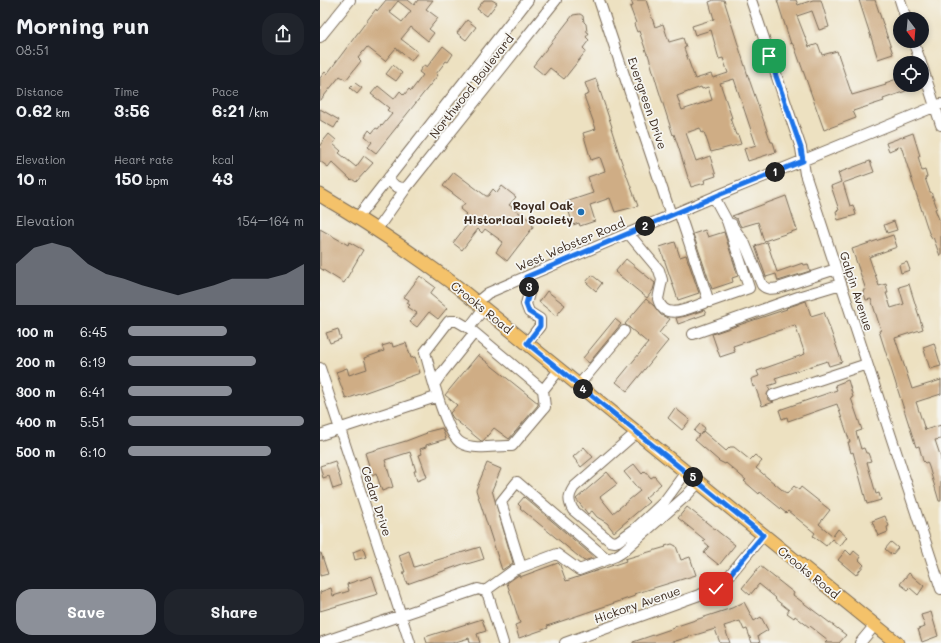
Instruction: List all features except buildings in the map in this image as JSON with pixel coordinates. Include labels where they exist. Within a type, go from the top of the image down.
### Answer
[{"type":"main road","name":"Crooks Road","points":[[320,195],[377,229],[422,260],[480,305],[578,386],[897,643]]},
{"type":"street","points":[[320,37],[350,0]]},
{"type":"street","name":"Northwood Boulevard","points":[[358,217],[528,0]]},
{"type":"street","name":"Northwood Boulevard","points":[[377,229],[406,188],[556,0]]},
{"type":"street","name":"Evergreen Drive","points":[[599,0],[708,302],[749,288],[727,221],[717,196]]},
{"type":"street","name":"Galpin Avenue","points":[[751,0],[801,148],[805,174],[941,589]]},
{"type":"street","points":[[900,0],[904,12]]},
{"type":"street","points":[[929,83],[938,105],[941,125]]},
{"type":"street","name":"West Webster Road","points":[[471,330],[480,305],[488,293],[675,213],[938,105]]},
{"type":"street","points":[[389,177],[398,188],[406,188]]},
{"type":"street","points":[[717,196],[733,227],[746,244],[762,285],[766,288],[778,288],[836,269]]},
{"type":"street","points":[[628,233],[659,270],[662,280],[658,299],[662,306],[669,312],[676,312],[704,303]]},
{"type":"street","points":[[526,277],[530,290],[526,304],[529,312],[540,319],[540,326],[527,343]]},
{"type":"street","points":[[693,334],[801,296],[841,284]]},
{"type":"street","points":[[449,321],[456,321],[471,330],[543,390],[545,406],[512,446],[502,445],[480,448],[460,443],[446,419],[434,385],[425,352],[449,321]]},
{"type":"street","points":[[434,385],[471,330]]},
{"type":"street","points":[[578,386],[624,331]]},
{"type":"street","points":[[773,395],[868,364]]},
{"type":"street","name":"Cedar Drive","points":[[320,368],[410,643]]},
{"type":"street","points":[[543,390],[559,370]]},
{"type":"street","points":[[320,435],[433,398]]},
{"type":"street","points":[[637,432],[574,487],[569,497],[569,504],[573,510],[610,541],[618,541],[635,529],[664,502],[686,472]]},
{"type":"street","points":[[521,567],[501,502],[517,482],[607,560]]},
{"type":"street","points":[[485,592],[493,584],[521,567],[557,554],[580,570],[621,554],[687,495],[699,482]]},
{"type":"street","name":"Hickory Avenue","points":[[565,643],[716,589],[723,583],[763,535]]},
{"type":"street","points":[[320,642],[478,589],[488,595],[503,643]]},
{"type":"street","points":[[860,643],[875,625]]},
{"type":"place","name":"Royal Oak Historical Society","points":[[581,212]]},
{"type":"route","points":[[716,589],[723,583],[763,535],[527,343],[540,326],[540,319],[529,312],[526,304],[530,290],[526,277],[721,194],[803,161],[801,148],[769,56]]}]
